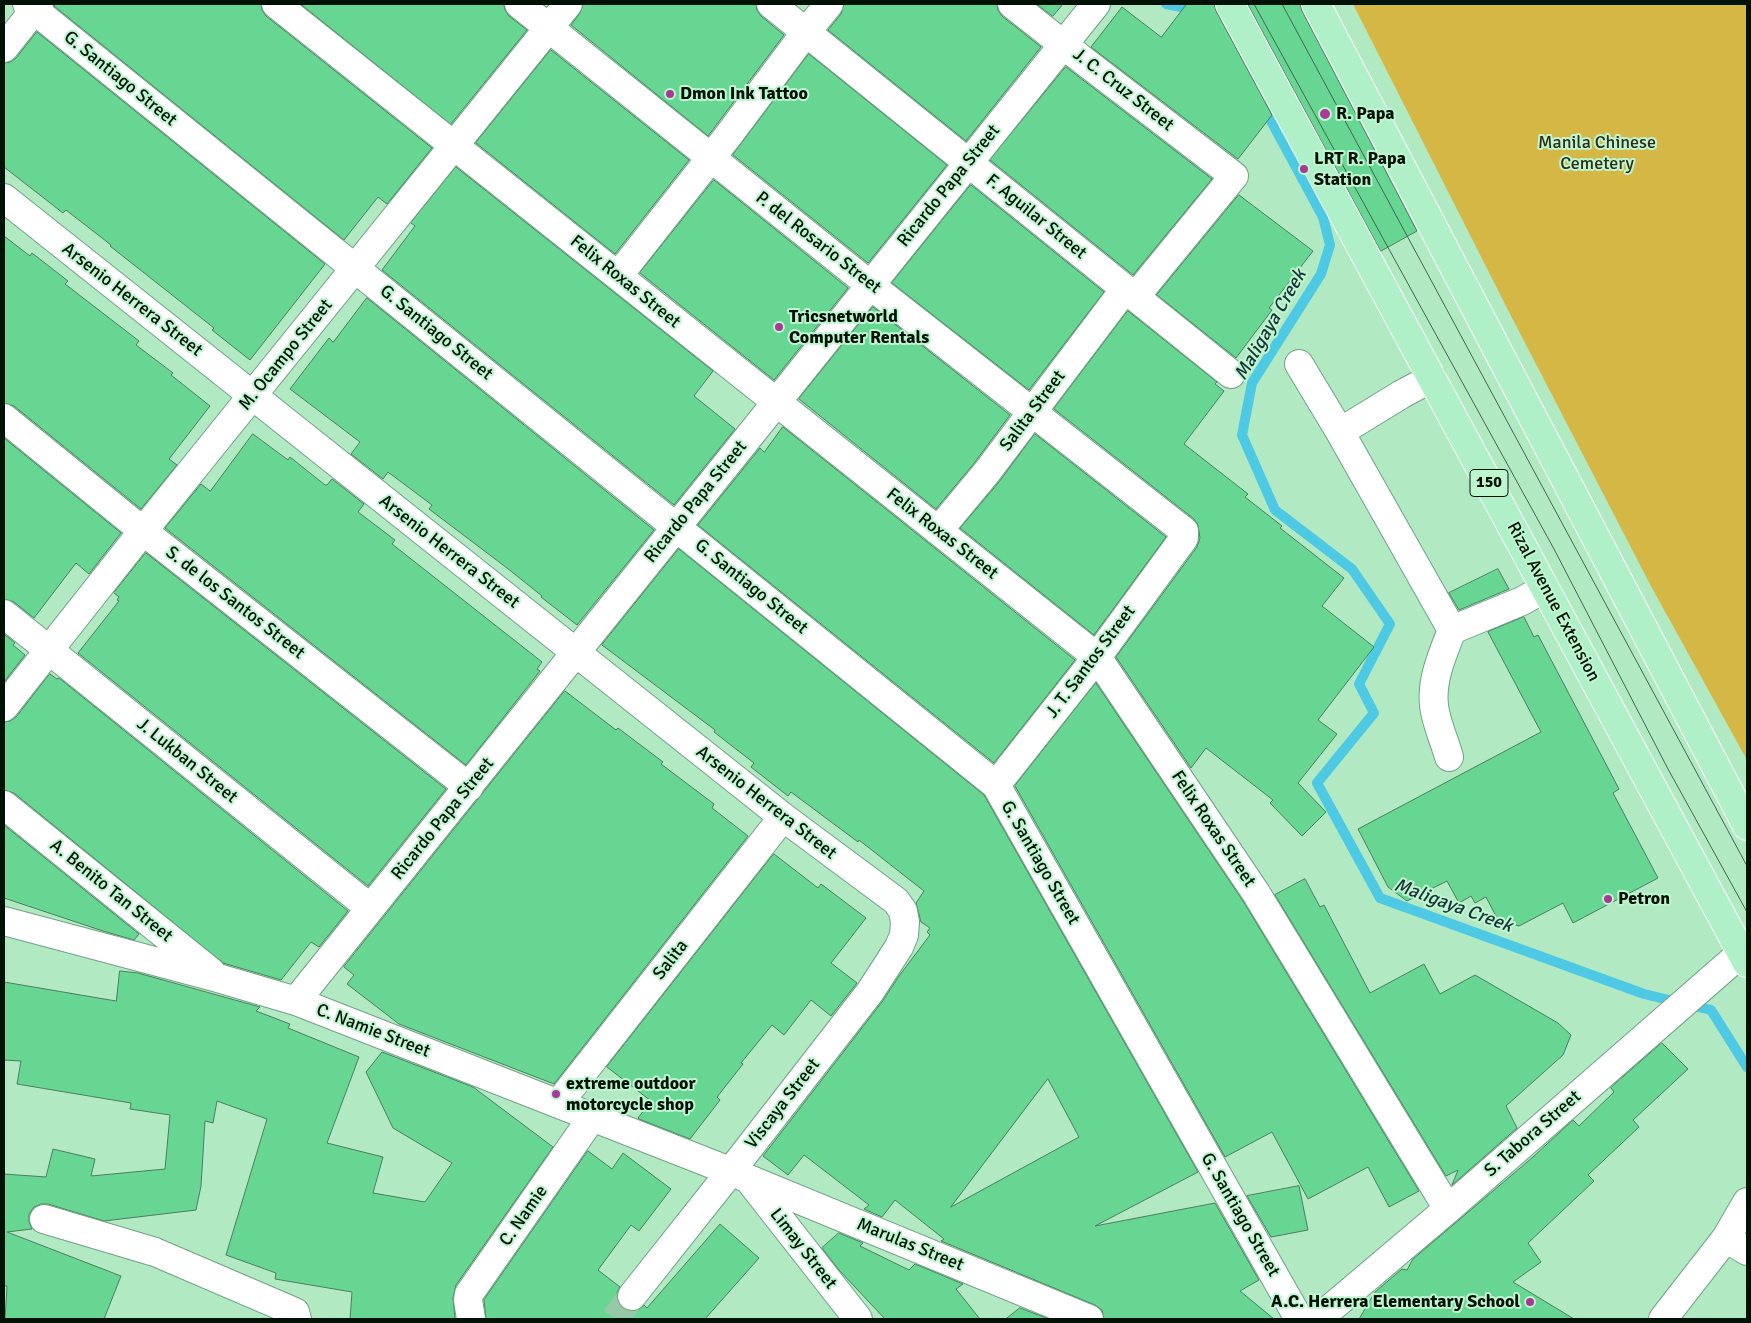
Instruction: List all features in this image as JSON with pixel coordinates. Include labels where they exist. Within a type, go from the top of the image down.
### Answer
[{"type":"main road","name":"Rizal Avenue Extension","points":[[1230,4],[1745,954]]},
{"type":"main road","points":[[1316,4],[1747,826]]},
{"type":"street","name":"Felix Roxas Street","points":[[276,4],[1097,657],[1256,893],[1448,1209]]},
{"type":"street","name":"P. del Rosario Street","points":[[519,4],[870,285],[1178,525],[1184,531],[1184,538]]},
{"type":"street","name":"M. Ocampo Street","points":[[4,707],[143,530],[568,4]]},
{"type":"street","name":"F. Aguilar Street","points":[[771,4],[1231,374]]},
{"type":"street","points":[[618,276],[829,4]]},
{"type":"street","name":"J. C. Cruz Street","points":[[1012,4],[1234,176]]},
{"type":"street","name":"Ricardo Papa Street","points":[[296,1001],[1096,4]]},
{"type":"street","points":[[4,48],[34,6]]},
{"type":"street","name":"G. Santiago Street","points":[[34,6],[996,784],[1299,1319]]},
{"type":"street","name":"Salita Street","points":[[938,531],[987,472],[1032,412],[1130,293],[1234,176]]},
{"type":"street","name":"Arsenio Herrera Street","points":[[4,198],[783,817],[896,901]]},
{"type":"street","points":[[1299,364],[1340,432],[1452,630]]},
{"type":"street","points":[[1340,432],[1432,378]]},
{"type":"street","name":"S. de los Santos Street","points":[[4,418],[469,787]]},
{"type":"street","name":"J. T. Santos Street","points":[[996,784],[1097,657],[1184,538]]},
{"type":"street","points":[[1449,757],[1434,705],[1435,685],[1442,656],[1452,630],[1522,601],[1545,588]]},
{"type":"street","name":"J. Lukban Street","points":[[4,614],[370,908]]},
{"type":"street","name":"A. Benito Tan Street","points":[[4,805],[218,978]]},
{"type":"street","name":"Salita","points":[[558,1104],[783,817]]},
{"type":"street","name":"Viscaya Street","points":[[632,1296],[740,1175],[870,992],[899,947],[904,935],[905,922],[903,911],[896,901]]},
{"type":"street","name":"C. Namie Street","points":[[4,921],[218,978],[296,1001],[740,1175]]},
{"type":"street","name":"S. Tabora Street","points":[[1318,1319],[1448,1209],[1703,986],[1745,954]]},
{"type":"street","name":"C. Namie","points":[[471,1319],[468,1300],[470,1294],[593,1116]]},
{"type":"street","name":"Limay Street","points":[[740,1175],[858,1319]]},
{"type":"street","name":"Marulas Street","points":[[740,1175],[1089,1319]]},
{"type":"street","points":[[1664,1319],[1737,1244],[1747,1202]]},
{"type":"street","points":[[44,1219],[156,1252],[295,1312],[297,1319]]},
{"type":"green space","name":"Manila Chinese Cemetery","points":[[1353,4],[1747,4],[1747,760],[1652,588]]},
{"type":"building","points":[[56,4],[261,4],[266,16],[432,148],[387,204],[378,197],[344,240],[54,6]]},
{"type":"building","points":[[301,4],[504,4],[509,16],[527,30],[451,124]]},
{"type":"building","points":[[583,4],[756,4],[761,16],[784,35],[708,136],[571,25],[580,13]]},
{"type":"building","points":[[844,4],[997,4],[1002,16],[1041,47],[966,141],[828,30],[841,14]]},
{"type":"building","points":[[1037,4],[1063,4],[1053,16]]},
{"type":"building","points":[[1187,4],[1214,4],[1272,115],[1238,159],[1091,47],[1122,7],[1161,37]]},
{"type":"building","points":[[1248,4],[1300,4],[1417,231],[1381,251]]},
{"type":"building","points":[[37,32],[325,264],[250,360],[212,330],[214,328],[111,245],[66,210],[63,213],[4,167],[4,63],[16,58]]},
{"type":"building","points":[[551,50],[689,160],[615,254],[476,143]]},
{"type":"building","points":[[809,54],[947,165],[868,263],[733,155]]},
{"type":"building","points":[[1066,67],[1212,179],[1133,275],[990,160]]},
{"type":"building","points":[[456,167],[713,371],[694,396],[735,429],[674,505],[382,270],[415,226],[411,223]]},
{"type":"building","points":[[714,180],[848,288],[774,380],[640,273]]},
{"type":"building","points":[[971,185],[1104,292],[1029,390],[892,283]]},
{"type":"building","points":[[1239,195],[1313,251],[1269,308],[1272,310],[1236,358],[1157,295]]},
{"type":"building","points":[[4,236],[30,256],[32,253],[68,281],[65,284],[139,341],[136,345],[173,373],[171,375],[210,406],[169,459],[177,465],[141,509],[14,406],[4,403]]},
{"type":"building","points":[[367,298],[654,530],[577,625],[507,568],[429,509],[432,505],[388,472],[383,479],[351,454],[360,442],[290,389],[329,338],[333,342]]},
{"type":"building","points":[[873,307],[1010,415],[975,462],[936,509],[799,399]]},
{"type":"building","points":[[1128,311],[1217,382],[1215,384],[1224,391],[1184,444],[1248,494],[1245,497],[1282,526],[1280,528],[1344,578],[1322,606],[1374,647],[1318,720],[1337,734],[1298,783],[1326,812],[1302,836],[1270,803],[1273,800],[1206,748],[1191,768],[1116,657],[1197,547],[1200,538],[1198,525],[1194,519],[1054,409]]},
{"type":"building","points":[[783,427],[1075,660],[994,763],[698,525],[760,448],[764,452]]},
{"type":"building","points":[[253,434],[288,460],[290,457],[325,485],[332,479],[364,504],[358,512],[395,540],[392,544],[542,662],[537,669],[540,671],[466,765],[165,528],[201,484],[210,491]]},
{"type":"building","points":[[1035,434],[1166,537],[1094,635],[960,528],[999,482]]},
{"type":"building","points":[[4,438],[121,533],[89,574],[76,563],[34,618],[14,602],[4,599]]},
{"type":"building","points":[[679,549],[984,795],[1198,1172],[1095,1226],[1215,1203],[1259,1280],[1240,1291],[1274,1319],[1104,1319],[1102,1310],[1095,1305],[941,1241],[944,1239],[895,1200],[882,1217],[864,1209],[869,1205],[804,1155],[788,1175],[763,1156],[882,1002],[930,935],[927,932],[930,928],[921,922],[916,903],[924,891],[859,840],[858,842],[791,792],[788,796],[751,767],[754,763],[714,732],[715,730],[602,645]],"holes":[[[1048,1079],[1079,1137],[951,1207]]]},
{"type":"building","points":[[146,553],[446,789],[368,886],[78,653],[119,601],[117,600],[119,597],[114,593]]},
{"type":"building","points":[[1498,569],[1509,589],[1459,610],[1449,593]]},
{"type":"building","points":[[1524,617],[1534,637],[1538,635],[1619,789],[1613,793],[1658,878],[1573,923],[1563,903],[1519,926],[1498,920],[1486,897],[1475,903],[1471,896],[1459,903],[1447,881],[1407,901],[1388,887],[1358,829],[1541,732],[1488,632]]},
{"type":"building","points":[[4,634],[25,655],[4,682]]},
{"type":"building","points":[[50,674],[57,679],[59,678],[348,911],[319,947],[311,942],[281,980],[223,963],[14,793],[4,790],[4,722],[16,717]]},
{"type":"building","points":[[1096,683],[1243,901],[1419,1191],[1389,1207],[1368,1167],[1308,1199],[1272,1132],[1225,1157],[1015,786]]},
{"type":"building","points":[[565,691],[616,730],[618,728],[663,762],[661,764],[714,804],[712,808],[748,836],[554,1084],[399,1024],[347,984],[354,975],[344,967]]},
{"type":"building","points":[[4,825],[139,934],[134,940],[4,898]]},
{"type":"building","points":[[774,854],[818,888],[821,884],[866,918],[831,963],[857,983],[831,1016],[811,1000],[784,1035],[772,1025],[741,1063],[743,1064],[717,1097],[720,1100],[690,1139],[639,1119],[651,1101],[607,1067]]},
{"type":"building","points":[[1305,879],[1320,907],[1324,905],[1370,993],[1424,964],[1440,994],[1475,975],[1558,1023],[1571,1035],[1563,1055],[1506,1106],[1517,1128],[1452,1185],[1458,1170],[1446,1176],[1275,895]]},
{"type":"building","points":[[120,971],[138,973],[260,1007],[256,1011],[290,1024],[288,1028],[359,1057],[327,1143],[383,1157],[373,1193],[425,1202],[452,1163],[393,1128],[366,1072],[382,1052],[473,1087],[553,1147],[456,1285],[453,1298],[455,1319],[350,1319],[352,1292],[275,1279],[276,1273],[226,1255],[267,1119],[217,1101],[213,1123],[205,1121],[201,1186],[196,1210],[104,1221],[48,1204],[41,1204],[34,1207],[29,1214],[29,1222],[32,1229],[7,1232],[121,1276],[104,1319],[5,1319],[7,1286],[4,1286],[4,1174],[46,1177],[53,1149],[95,1159],[91,1176],[165,1169],[170,1115],[130,1109],[131,1103],[17,1084],[21,1061],[4,1060],[4,982],[116,1001]]},
{"type":"building","points":[[1662,1043],[1688,1069],[1633,1120],[1639,1127],[1588,1175],[1594,1181],[1528,1243],[1541,1262],[1513,1282],[1574,1319],[1359,1319],[1375,1292],[1402,1269],[1407,1270],[1413,1259],[1533,1157],[1573,1120],[1579,1126],[1614,1092],[1611,1088]]},
{"type":"building","points":[[588,1151],[612,1169],[623,1153],[671,1189],[639,1231],[631,1225],[598,1270],[620,1287],[617,1293],[617,1301],[623,1308],[630,1311],[638,1310],[644,1305],[647,1308],[720,1224],[759,1258],[705,1319],[486,1319],[484,1300]]},
{"type":"building","points":[[1299,1186],[1308,1230],[1271,1237],[1247,1196]]},
{"type":"building","points":[[839,1233],[863,1243],[860,1246],[909,1270],[915,1264],[963,1284],[956,1289],[980,1319],[885,1319],[839,1270],[822,1248]]},
{"type":"building","points":[[1020,1308],[1049,1319],[1006,1319]]},
{"type":"waterway","name":"Maligaya Creek","points":[[1166,4],[1197,10]]},
{"type":"waterway","name":"Maligaya Creek","points":[[1263,106],[1323,217],[1330,245],[1321,274],[1252,383],[1242,435],[1275,510],[1352,569],[1390,624],[1359,684],[1374,713],[1317,783],[1380,898],[1644,994],[1711,1010],[1747,1067]]},
{"type":"tunnel","points":[[615,1319],[632,1296]]},
{"type":"tram line","points":[[1254,4],[1554,549],[1668,769],[1747,912]]},
{"type":"tram line","points":[[1282,4],[1747,866]]},
{"type":"place","name":"Dmon Ink Tattoo","points":[[670,94]]},
{"type":"place","name":"R. Papa","points":[[1325,114]]},
{"type":"place","name":"LRT R. Papa Station","points":[[1304,169]]},
{"type":"place","name":"Tricsnetworld Computer Rentals","points":[[779,327]]},
{"type":"place","name":"Petron","points":[[1608,899]]},
{"type":"place","name":"extreme outdoor motorcycle shop","points":[[556,1094]]},
{"type":"place","name":"A.C. Herrera Elementary School","points":[[1530,1302]]}]
